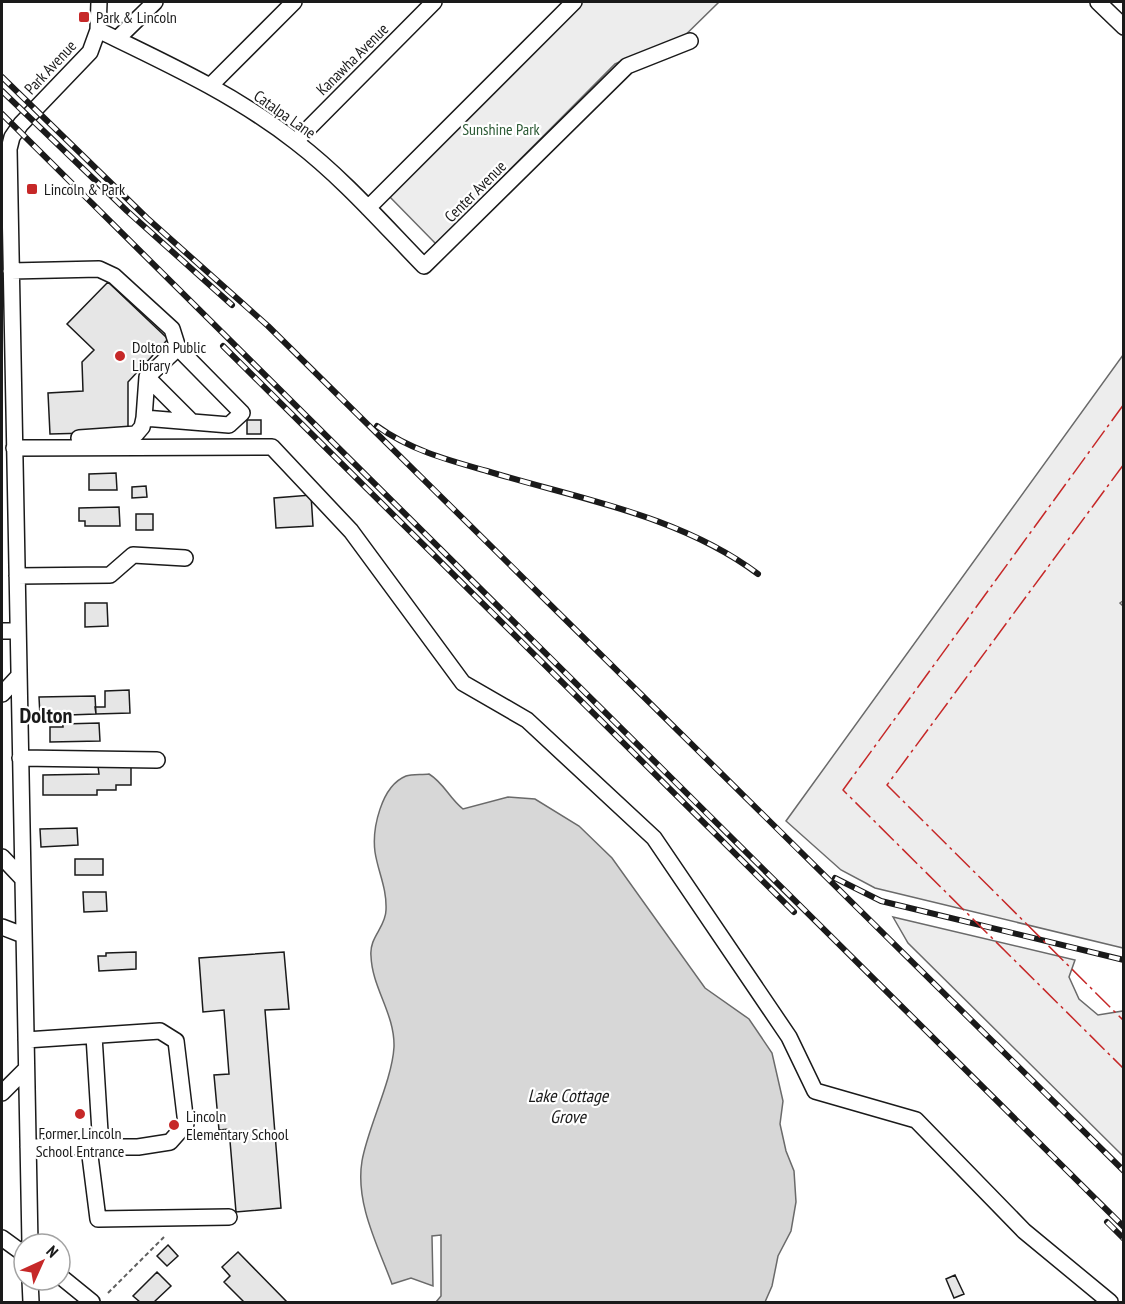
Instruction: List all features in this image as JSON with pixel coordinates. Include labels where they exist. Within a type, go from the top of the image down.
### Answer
[{"type":"street","points":[[98,30],[99,2]]},
{"type":"street","points":[[117,39],[155,2]]},
{"type":"street","points":[[210,86],[294,2]]},
{"type":"street","name":"Kanawha Avenue","points":[[296,141],[434,2]]},
{"type":"street","points":[[368,208],[574,2]]},
{"type":"street","points":[[1098,2],[1124,27]]},
{"type":"street","name":"Catalpa Lane","points":[[98,30],[210,86],[296,141],[368,208],[424,266]]},
{"type":"street","name":"Park Avenue","points":[[5,150],[21,124],[90,52],[98,30]]},
{"type":"street","name":"Center Avenue","points":[[424,266],[627,66],[690,41]]},
{"type":"street","points":[[5,150],[11,271],[17,678],[30,1232]]},
{"type":"street","points":[[11,271],[99,269],[114,276],[172,329],[178,348],[242,413],[229,425],[144,418]]},
{"type":"street","points":[[14,443],[136,434],[142,427],[144,418],[147,377],[178,348]]},
{"type":"street","points":[[147,377],[192,422]]},
{"type":"street","points":[[14,443],[272,447],[351,531],[463,683],[526,720],[654,838],[789,1036],[814,1091],[916,1120],[1024,1231],[1110,1302]]},
{"type":"street","points":[[17,576],[110,574],[133,555],[185,558]]},
{"type":"street","points":[[2,631],[18,631]]},
{"type":"street","points":[[2,694],[17,678]]},
{"type":"street","points":[[20,758],[157,760]]},
{"type":"street","points":[[2,857],[21,877]]},
{"type":"street","points":[[2,927],[23,935]]},
{"type":"street","points":[[26,1040],[160,1031],[176,1041],[186,1124],[170,1142],[95,1148],[28,1147]]},
{"type":"street","points":[[94,1036],[98,1220],[229,1217]]},
{"type":"street","points":[[2,1093],[26,1068]]},
{"type":"street","points":[[72,1286],[92,1302]]},
{"type":"path","points":[[108,1293],[164,1237]]},
{"type":"green space","name":"Sunshine Park","points":[[580,2],[719,2],[668,52],[631,57],[615,64],[436,244],[387,194]]},
{"type":"green space","points":[[1123,355],[1124,600],[1120,603],[1124,607],[1123,948],[875,888],[841,870],[786,821]]},
{"type":"green space","points":[[893,917],[1075,960],[1069,977],[1079,999],[1098,1015],[1123,1011],[1123,1156],[908,943]]},
{"type":"water","name":"Lake Cottage Grove","points":[[429,774],[463,809],[508,797],[535,799],[579,826],[612,858],[705,988],[749,1019],[772,1053],[783,1101],[780,1124],[786,1151],[794,1171],[796,1202],[791,1231],[778,1256],[772,1286],[765,1302],[436,1302],[441,1296],[441,1235],[432,1236],[433,1286],[411,1278],[392,1284],[369,1224],[361,1177],[365,1148],[389,1074],[394,1047],[391,1023],[372,968],[372,943],[383,922],[386,910],[385,894],[374,843],[380,809],[390,789],[406,776]]},
{"type":"building","name":"Dolton Public Library","points":[[108,282],[168,339],[128,382],[128,432],[50,434],[48,393],[83,391],[82,362],[94,350],[67,324]]},
{"type":"building","points":[[247,420],[261,420],[261,434],[247,434]]},
{"type":"building","points":[[116,473],[117,490],[89,490],[89,474]]},
{"type":"building","points":[[146,486],[147,497],[132,498],[132,487]]},
{"type":"building","points":[[311,495],[313,526],[276,528],[274,498]]},
{"type":"building","points":[[119,507],[120,526],[85,526],[85,521],[79,521],[79,508]]},
{"type":"building","points":[[136,514],[153,514],[153,530],[136,530]]},
{"type":"building","points":[[85,603],[107,603],[108,626],[85,627]]},
{"type":"building","points":[[129,690],[130,713],[96,714],[95,707],[105,707],[105,691]]},
{"type":"building","points":[[95,696],[96,714],[40,716],[39,697]]},
{"type":"building","points":[[99,723],[100,741],[50,742],[50,727],[63,727],[63,724]]},
{"type":"building","points":[[98,766],[131,766],[131,785],[116,785],[116,790],[97,790],[97,795],[43,795],[43,775],[99,774]]},
{"type":"building","points":[[77,828],[78,845],[41,847],[40,829]]},
{"type":"building","points":[[75,859],[103,859],[103,875],[75,875]]},
{"type":"building","points":[[83,892],[106,892],[107,911],[84,912]]},
{"type":"building","points":[[136,952],[136,969],[99,971],[98,956],[106,956],[106,953]]},
{"type":"building","points":[[284,952],[289,1009],[265,1010],[281,1208],[236,1212],[229,1129],[219,1130],[214,1075],[229,1074],[224,1010],[203,1012],[199,958]]},
{"type":"building","points":[[168,1245],[178,1256],[167,1266],[157,1256]]},
{"type":"building","points":[[238,1252],[287,1302],[244,1302],[224,1282],[230,1276],[222,1267]]},
{"type":"building","points":[[157,1272],[171,1286],[154,1302],[140,1302],[133,1296]]},
{"type":"building","points":[[955,1275],[964,1294],[954,1298],[946,1279]]},
{"type":"railway","points":[[2,77],[147,218],[268,326],[1124,1171]]},
{"type":"railway","points":[[2,91],[127,211],[232,305]]},
{"type":"railway","points":[[2,114],[1124,1227]]},
{"type":"railway","points":[[223,346],[794,912]]},
{"type":"railway","points":[[377,426],[403,442],[444,458],[592,500],[662,523],[695,537],[758,574]]},
{"type":"railway","points":[[835,878],[881,901],[1124,960]]},
{"type":"railway","points":[[1107,1222],[1124,1239]]},
{"type":"power","points":[[1124,404],[843,790],[1124,1069]]},
{"type":"power","points":[[1124,464],[887,785],[1124,1021]]},
{"type":"place","name":"Park & Lincoln","points":[[84,17]]},
{"type":"place","name":"Lincoln & Park","points":[[32,189]]},
{"type":"place","name":"Dolton Public Library","points":[[120,356]]},
{"type":"place","name":"Former Lincoln School Entrance","points":[[80,1114]]},
{"type":"place","name":"Lincoln Elementary School","points":[[174,1125]]},
{"type":"district","name":"Dolton","points":[[46,715]]}]
